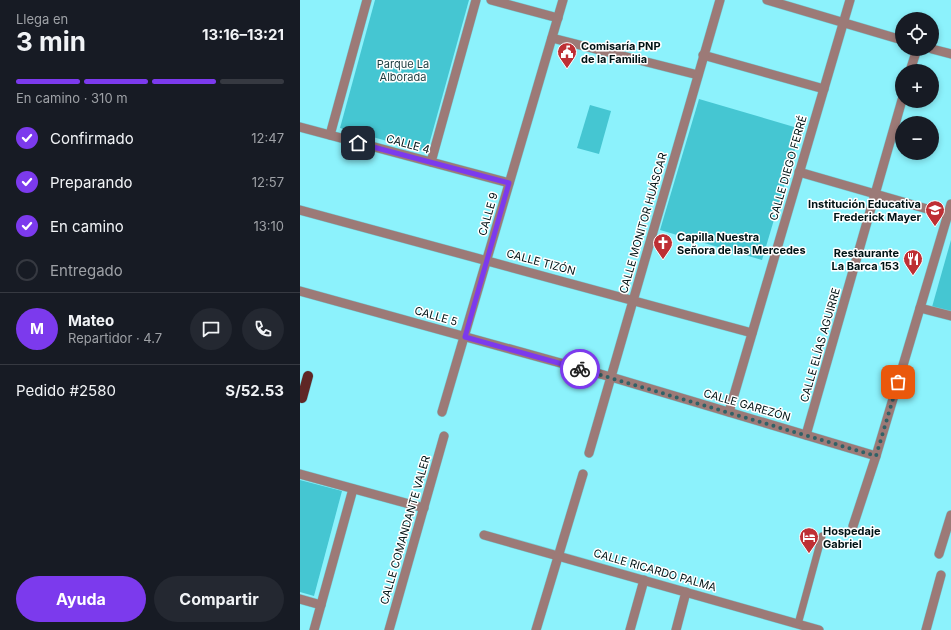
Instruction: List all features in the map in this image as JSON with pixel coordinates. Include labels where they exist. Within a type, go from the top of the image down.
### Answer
[{"type":"main road","points":[[302,398],[308,376]]},
{"type":"street","points":[[330,135],[367,0]]},
{"type":"street","points":[[431,162],[476,0]]},
{"type":"street","points":[[491,0],[558,18]]},
{"type":"street","name":"CALLE 9","points":[[442,412],[563,0]]},
{"type":"street","name":"CALLE MONITOR HUÁSCAR","points":[[589,453],[720,0]]},
{"type":"street","points":[[767,0],[895,38]]},
{"type":"street","name":"CALLE DIEGO FERRÉ","points":[[729,412],[850,0]]},
{"type":"street","points":[[552,38],[698,75]]},
{"type":"street","points":[[939,51],[951,54]]},
{"type":"street","points":[[703,55],[824,89]]},
{"type":"street","name":"CALLE ELÍAS AGUIRRE","points":[[806,435],[900,108]]},
{"type":"street","name":"CALLE 4","points":[[300,127],[509,183]]},
{"type":"street","points":[[799,172],[948,214]]},
{"type":"street","points":[[853,526],[876,456],[951,204]]},
{"type":"street","name":"CALLE TIZÓN","points":[[300,210],[752,333]]},
{"type":"street","name":"CALLE 5","points":[[300,291],[611,377]]},
{"type":"street","points":[[920,308],[951,316]]},
{"type":"street","name":"CALLE GAREZÓN","points":[[611,377],[876,456]]},
{"type":"street","name":"CALLE COMANDANTE VALER","points":[[389,630],[444,436]]},
{"type":"street","points":[[300,474],[424,508]]},
{"type":"street","points":[[536,630],[583,474]]},
{"type":"street","points":[[314,630],[353,489]]},
{"type":"street","points":[[939,554],[951,515]]},
{"type":"street","name":"CALLE RICARDO PALMA","points":[[484,534],[819,630]]},
{"type":"street","points":[[798,624],[822,536]]},
{"type":"street","points":[[926,630],[941,575]]},
{"type":"street","points":[[630,630],[644,580]]},
{"type":"street","points":[[676,630],[686,592]]},
{"type":"street","points":[[300,599],[320,605]]},
{"type":"green space","name":"Parque La Alborada","points":[[375,0],[469,0],[427,152],[340,128]]},
{"type":"green space","points":[[699,99],[801,129],[762,260],[660,230]]},
{"type":"green space","points":[[590,105],[611,111],[599,154],[577,148]]},
{"type":"green space","points":[[951,240],[951,313],[932,307]]},
{"type":"green space","points":[[300,480],[342,491],[314,596],[300,592]]},
{"type":"way so far","points":[[580,369],[876,456],[898,382]]},
{"type":"place","name":"Comisaría PNP de la Familia","points":[[567,69]]},
{"type":"place","name":"Institución Educativa Frederick Mayer","points":[[935,227]]},
{"type":"place","name":"Capilla Nuestra Señora de las Mercedes","points":[[663,260]]},
{"type":"place","name":"Restaurante La Barca 153","points":[[913,276]]},
{"type":"place","name":"Hospedaje Gabriel","points":[[809,554]]},
{"type":"route","points":[[358,143],[509,183],[465,337],[580,369]]}]
